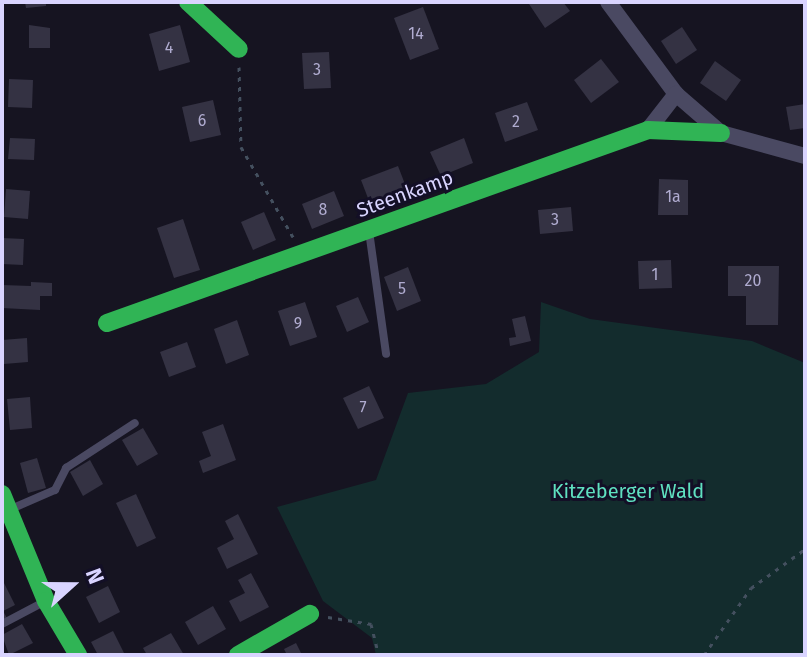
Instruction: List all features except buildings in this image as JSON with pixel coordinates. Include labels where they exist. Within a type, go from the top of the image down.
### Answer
[{"type":"street","points":[[188,2],[239,49]]},
{"type":"street","points":[[608,2],[676,94],[721,133],[805,156]]},
{"type":"street","points":[[648,130],[676,94]]},
{"type":"street","name":"Steenkamp","points":[[107,323],[648,130],[721,133]]},
{"type":"street","points":[[5,502],[46,601],[78,655]]},
{"type":"street","points":[[238,655],[310,614]]},
{"type":"lane","points":[[369,231],[386,354]]},
{"type":"lane","points":[[5,502],[55,490],[66,468],[135,423]]},
{"type":"lane","points":[[2,624],[46,601]]},
{"type":"path","points":[[239,49],[241,147],[292,232],[298,256]]},
{"type":"path","points":[[704,655],[751,588],[805,549]]},
{"type":"path","points":[[310,614],[371,624],[379,655]]},
{"type":"green space","name":"Kitzeberger Wald","points":[[541,302],[590,319],[752,341],[805,363],[805,655],[376,655],[372,638],[323,601],[277,507],[376,480],[408,393],[486,384],[539,352]]},
{"type":"traffic: fast","points":[[188,2],[239,49]]},
{"type":"traffic: fast","points":[[107,323],[648,130],[721,133]]},
{"type":"traffic: fast","points":[[2,494],[46,601],[78,655]]},
{"type":"traffic: fast","points":[[238,655],[310,614]]}]
